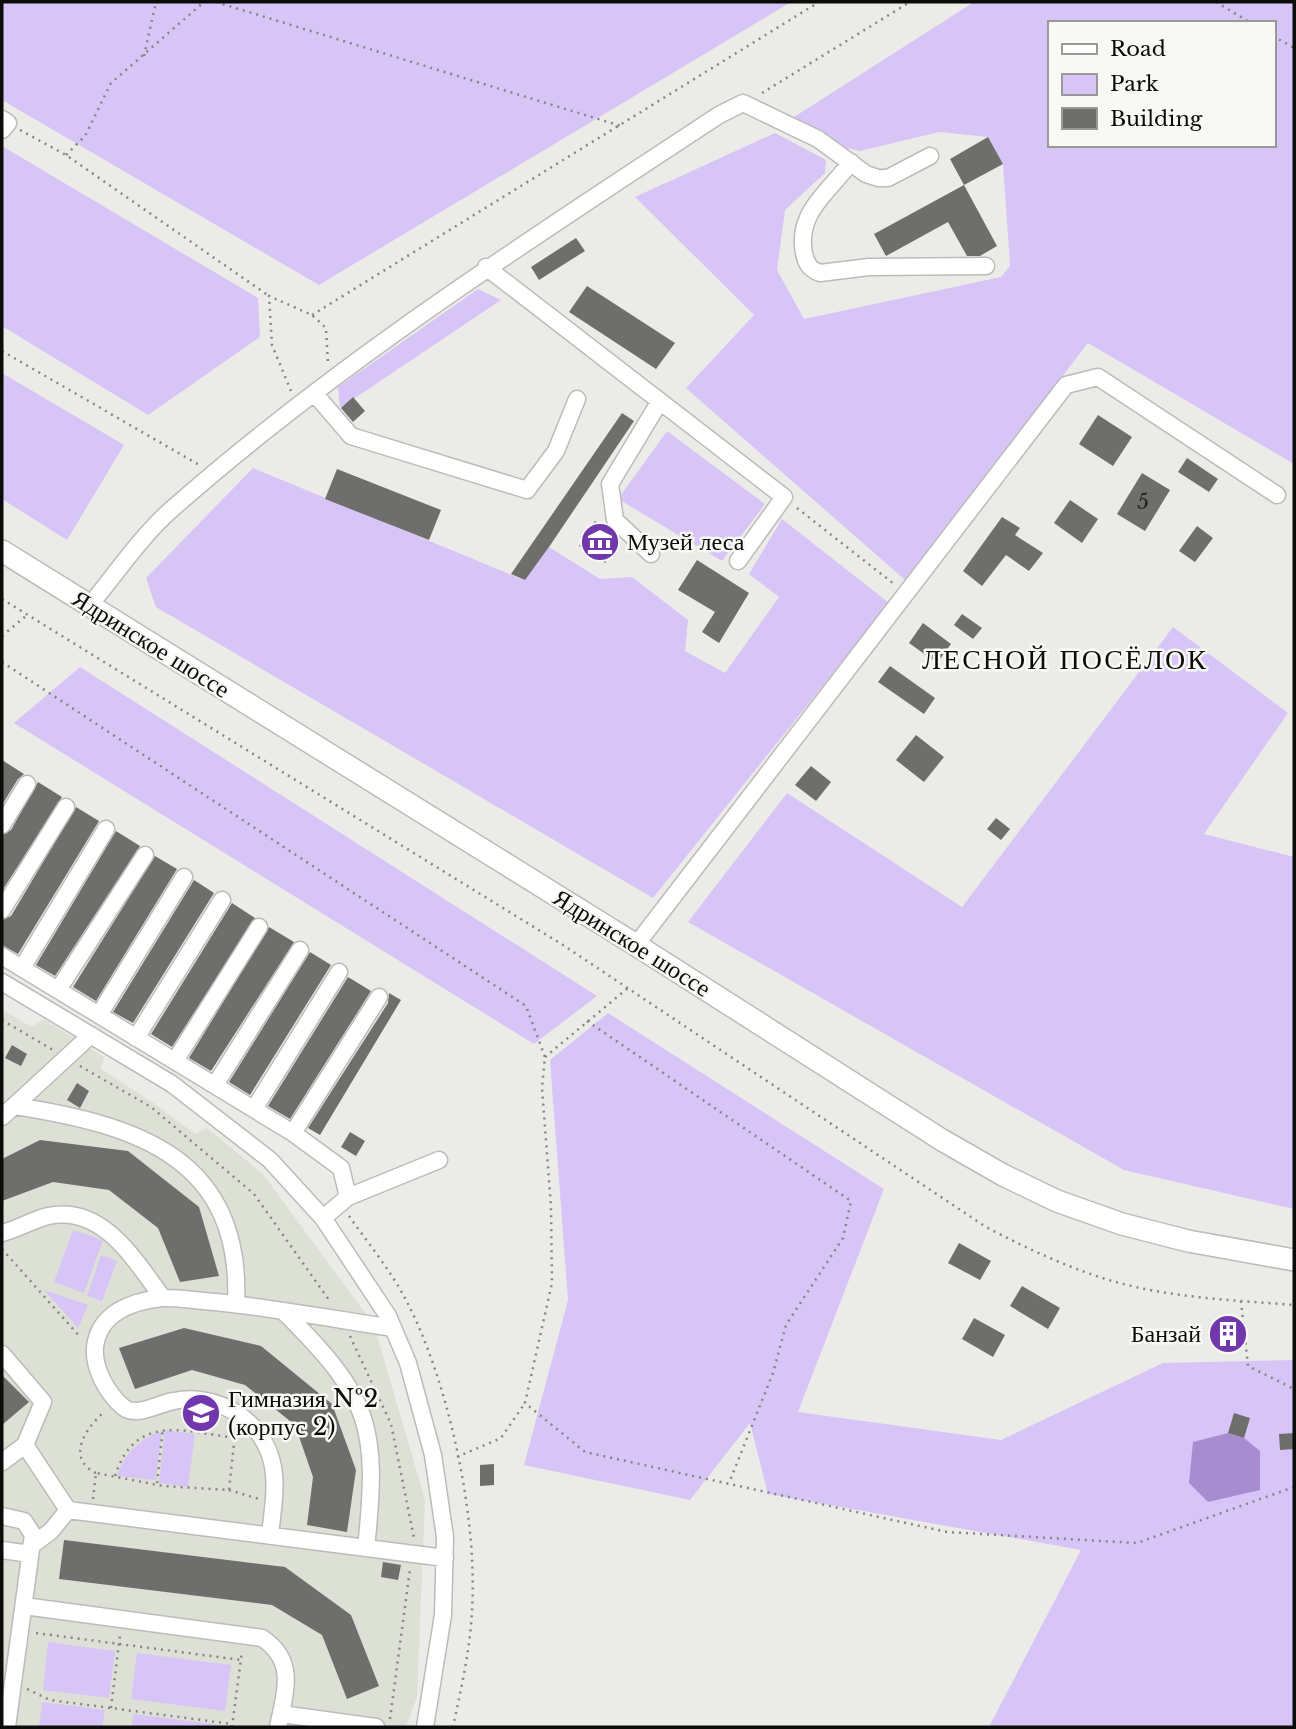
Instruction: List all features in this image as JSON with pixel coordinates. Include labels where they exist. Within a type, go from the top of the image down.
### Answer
[{"type":"main road","name":"Ядринское шоссе","points":[[2,551],[636,945],[942,1140],[1046,1196],[1122,1224],[1174,1238],[1294,1260]]},
{"type":"street","points":[[89,606],[170,510],[314,393],[486,267],[719,115],[743,103],[818,139],[866,174],[888,178],[930,156]]},
{"type":"street","points":[[850,162],[810,211],[803,231],[803,248],[807,264],[813,271],[820,273],[869,267],[986,266]]},
{"type":"street","points":[[486,267],[784,497],[738,561]]},
{"type":"street","points":[[636,945],[1066,385],[1098,377],[1277,495]]},
{"type":"street","points":[[314,393],[351,436],[527,490],[556,451],[577,399]]},
{"type":"street","points":[[651,554],[615,520],[610,484],[660,401]]},
{"type":"street","points":[[2,825],[27,784]]},
{"type":"street","points":[[2,910],[66,807]]},
{"type":"street","points":[[22,968],[106,829]]},
{"type":"street","points":[[58,990],[145,855]]},
{"type":"street","points":[[99,1015],[184,877]]},
{"type":"street","points":[[136,1038],[222,900]]},
{"type":"street","points":[[175,1061],[259,926]]},
{"type":"street","points":[[215,1085],[300,950]]},
{"type":"street","points":[[2,956],[293,1133],[341,1168],[348,1197]]},
{"type":"street","points":[[254,1109],[339,972]]},
{"type":"street","points":[[2,982],[172,1083],[270,1160],[323,1218],[393,1328],[408,1363],[433,1455],[445,1558],[443,1615],[425,1727]]},
{"type":"street","points":[[293,1133],[379,997]]},
{"type":"street","points":[[2,1117],[91,1035]]},
{"type":"street","points":[[15,1106],[109,1126],[138,1136],[175,1158],[204,1187],[226,1225],[238,1269],[236,1304]]},
{"type":"street","points":[[323,1218],[348,1197],[439,1160]]},
{"type":"street","points":[[2,1233],[49,1216],[66,1215],[88,1219],[105,1228],[124,1247],[163,1298]]},
{"type":"street","points":[[270,1536],[274,1471],[268,1449],[259,1434],[238,1413],[201,1399],[172,1401],[137,1411],[126,1408],[98,1373],[94,1353],[99,1332],[109,1317],[129,1305],[163,1298],[236,1304],[393,1328]]},
{"type":"street","points":[[283,1311],[338,1369],[360,1408],[370,1439],[373,1470],[366,1548]]},
{"type":"street","points":[[2,1354],[43,1402],[25,1445],[2,1462]]},
{"type":"street","points":[[25,1445],[68,1510],[445,1558]]},
{"type":"street","points":[[2,1550],[31,1550],[68,1510]]},
{"type":"street","points":[[2,1516],[19,1518],[29,1526],[33,1535],[20,1631],[9,1657],[7,1727]]},
{"type":"street","points":[[24,1606],[262,1639],[274,1646],[284,1660],[285,1678],[279,1721],[376,1727]]},
{"type":"path","points":[[144,56],[156,2]]},
{"type":"path","points":[[66,155],[85,136],[111,83],[204,2]]},
{"type":"path","points":[[216,2],[622,126]]},
{"type":"path","points":[[312,316],[818,2]]},
{"type":"path","points":[[743,103],[910,2]]},
{"type":"path","points":[[1216,2],[1248,21]]},
{"type":"path","points":[[1275,37],[1294,48]]},
{"type":"path","points":[[4,124],[66,155],[269,296],[312,316],[326,328],[330,381]]},
{"type":"path","points":[[269,296],[272,345],[297,407]]},
{"type":"path","points":[[2,351],[216,474]]},
{"type":"path","points":[[784,497],[906,593]]},
{"type":"path","points":[[2,599],[563,945],[986,1227],[1048,1258],[1110,1280],[1164,1292],[1294,1305]]},
{"type":"path","points":[[2,636],[27,615]]},
{"type":"path","points":[[2,662],[526,1006],[545,1057],[542,1088],[551,1206],[552,1283],[524,1402],[501,1438],[457,1457]]},
{"type":"path","points":[[545,1057],[628,988]]},
{"type":"path","points":[[587,1021],[851,1201],[843,1238],[786,1325],[774,1373],[729,1483]]},
{"type":"path","points":[[2,1248],[94,1353]]},
{"type":"path","points":[[1241,1301],[1248,1366],[1294,1390]]},
{"type":"path","points":[[118,1400],[88,1427],[81,1441],[83,1463],[96,1473],[156,1483],[229,1490],[272,1502]]},
{"type":"path","points":[[524,1402],[585,1452],[947,1532],[1137,1543],[1294,1487]]},
{"type":"path","points":[[229,1490],[238,1413]]},
{"type":"path","points":[[114,1476],[123,1456],[137,1441],[163,1429],[235,1438]]},
{"type":"path","points":[[156,1483],[163,1429]]},
{"type":"path","points":[[91,1513],[96,1473]]},
{"type":"path","points":[[111,1708],[122,1619]]},
{"type":"path","points":[[20,1631],[241,1660]]},
{"type":"path","points":[[8,1697],[31,1690],[47,1700],[232,1726],[244,1636]]},
{"type":"shaded area","name":"Гимназия №2 (корпус 2)","points":[[2,1010],[32,1027],[44,1019],[104,1057],[101,1069],[195,1134],[207,1128],[263,1174],[374,1325],[425,1500],[417,1697],[406,1727],[2,1727]]},
{"type":"shaded area","points":[[1228,1433],[1244,1438],[1260,1451],[1260,1490],[1208,1502],[1189,1483],[1193,1442]]},
{"type":"green space","points":[[2,2],[791,2],[319,285],[2,100]]},
{"type":"green space","points":[[974,2],[1294,2],[1294,464],[1088,343],[905,580],[686,388],[754,315],[635,197],[775,133],[826,160],[825,173],[785,210],[777,270],[804,319],[1001,277],[1010,266],[1003,164],[988,137],[939,132],[860,151],[832,145],[794,117]]},
{"type":"green space","points":[[2,146],[258,298],[260,337],[148,415],[2,326]]},
{"type":"green space","points":[[478,289],[501,300],[340,408],[338,387]]},
{"type":"green space","points":[[2,373],[124,445],[67,540],[2,499]]},
{"type":"green space","points":[[667,431],[765,504],[722,561],[618,499]]},
{"type":"green space","points":[[253,468],[524,580],[549,547],[600,579],[632,577],[688,620],[685,651],[725,673],[779,597],[749,574],[782,519],[889,603],[653,898],[156,607],[146,578]]},
{"type":"green space","points":[[1173,627],[1288,713],[1204,834],[1294,857],[1294,1209],[1124,1170],[688,922],[787,793],[962,907]]},
{"type":"green space","points":[[80,667],[597,996],[534,1044],[14,723]]},
{"type":"green space","points":[[608,1013],[884,1189],[798,1412],[1001,1440],[1163,1363],[1294,1360],[1294,1727],[989,1727],[1081,1550],[768,1494],[750,1423],[690,1500],[524,1465],[568,1300],[550,1060]]},
{"type":"green space","points":[[73,1230],[103,1240],[84,1293],[54,1282]]},
{"type":"green space","points":[[101,1255],[117,1261],[102,1301],[87,1296]]},
{"type":"green space","points":[[44,1290],[88,1305],[78,1328]]},
{"type":"green space","points":[[165,1430],[195,1434],[188,1487],[159,1483]]},
{"type":"green space","points":[[162,1431],[156,1480],[117,1476],[124,1460],[134,1448],[146,1438]]},
{"type":"green space","points":[[48,1642],[115,1651],[109,1698],[43,1690]]},
{"type":"green space","points":[[137,1653],[231,1665],[225,1711],[131,1699]]},
{"type":"green space","points":[[42,1702],[105,1710],[102,1727],[39,1727]]},
{"type":"green space","points":[[133,1714],[229,1726],[229,1727],[132,1727]]},
{"type":"building","points":[[988,137],[1003,164],[964,185],[950,159]]},
{"type":"building","points":[[964,185],[997,246],[980,256],[967,256],[948,222],[886,256],[874,234]]},
{"type":"building","points":[[576,238],[585,251],[539,280],[531,267]]},
{"type":"building","points":[[587,286],[675,343],[656,369],[569,312]]},
{"type":"building","points":[[353,397],[365,411],[353,422],[341,408]]},
{"type":"building","points":[[622,413],[634,421],[549,547],[525,580],[511,574]]},
{"type":"building","points":[[1098,415],[1132,437],[1113,466],[1079,444]]},
{"type":"building","points":[[1187,458],[1218,479],[1209,492],[1178,472]]},
{"type":"building","points":[[337,469],[441,510],[429,540],[325,499]]},
{"type":"building","points":[[1142,473],[1170,490],[1145,531],[1117,514]]},
{"type":"building","points":[[1070,500],[1098,519],[1082,543],[1054,523]]},
{"type":"building","points":[[1002,517],[1020,528],[1015,535],[1043,553],[1029,571],[1006,555],[982,586],[963,571]]},
{"type":"building","name":"Музей леса","points":[[595,521],[620,539],[605,563],[579,546]]},
{"type":"building","points":[[1197,526],[1213,538],[1195,562],[1179,551]]},
{"type":"building","points":[[697,560],[749,593],[719,643],[702,632],[715,612],[678,590]]},
{"type":"building","points":[[962,614],[982,628],[973,639],[954,625]]},
{"type":"building","points":[[923,623],[951,644],[937,663],[909,643]]},
{"type":"building","points":[[890,666],[935,698],[924,714],[878,682]]},
{"type":"building","points":[[916,735],[944,757],[924,782],[896,760]]},
{"type":"building","points":[[2,760],[24,774],[2,805]]},
{"type":"building","points":[[811,766],[831,782],[816,801],[795,785]]},
{"type":"building","points":[[38,782],[62,797],[2,891],[2,835],[11,830]]},
{"type":"building","points":[[76,807],[99,821],[18,954],[2,945],[2,920],[11,916]]},
{"type":"building","points":[[996,818],[1010,829],[1001,840],[987,829]]},
{"type":"building","points":[[116,831],[140,846],[55,976],[36,965]]},
{"type":"building","points":[[155,856],[177,869],[96,1001],[73,987]]},
{"type":"building","points":[[194,880],[214,893],[133,1023],[113,1012]]},
{"type":"building","points":[[232,903],[255,918],[172,1047],[151,1034]]},
{"type":"building","points":[[269,927],[294,942],[211,1071],[189,1058]]},
{"type":"building","points":[[310,952],[331,965],[250,1095],[229,1082]]},
{"type":"building","points":[[348,977],[371,991],[290,1119],[268,1106]]},
{"type":"building","points":[[389,993],[401,1000],[320,1135],[308,1128],[388,1003]]},
{"type":"building","points":[[12,1045],[27,1054],[21,1066],[5,1058]]},
{"type":"building","points":[[77,1083],[89,1091],[80,1108],[67,1100]]},
{"type":"building","points":[[350,1132],[365,1141],[356,1156],[341,1147]]},
{"type":"building","points":[[40,1140],[128,1151],[199,1207],[219,1276],[180,1282],[158,1228],[109,1190],[53,1182],[2,1201],[2,1159]]},
{"type":"building","points":[[959,1243],[991,1261],[980,1280],[948,1263]]},
{"type":"building","points":[[1022,1286],[1060,1308],[1048,1329],[1010,1306]]},
{"type":"building","points":[[974,1318],[1005,1335],[993,1357],[962,1339]]},
{"type":"building","name":"Банзай","points":[[1219,1326],[1238,1327],[1237,1342],[1219,1342]]},
{"type":"building","points":[[184,1328],[261,1346],[332,1404],[356,1470],[347,1532],[307,1525],[313,1477],[295,1425],[245,1385],[192,1370],[135,1389],[119,1348]]},
{"type":"building","points":[[2,1375],[29,1402],[2,1425]]},
{"type":"building","points":[[1234,1413],[1250,1418],[1244,1438],[1228,1433]]},
{"type":"building","points":[[1294,1433],[1294,1449],[1280,1450],[1279,1434]]},
{"type":"building","points":[[494,1464],[494,1485],[480,1486],[480,1465]]},
{"type":"building","points":[[64,1540],[285,1567],[351,1615],[379,1686],[347,1699],[322,1635],[272,1605],[59,1579]]},
{"type":"building","points":[[383,1562],[401,1565],[398,1580],[381,1577]]},
{"type":"place","name":"Музей леса","points":[[600,542]]},
{"type":"place","name":"Банзай","points":[[1228,1334]]},
{"type":"place","name":"Гимназия №2 (корпус 2)","points":[[201,1413]]},
{"type":"district","name":"ЛЕСНОЙ ПОСЁЛОК","points":[[1065,659]]}]
